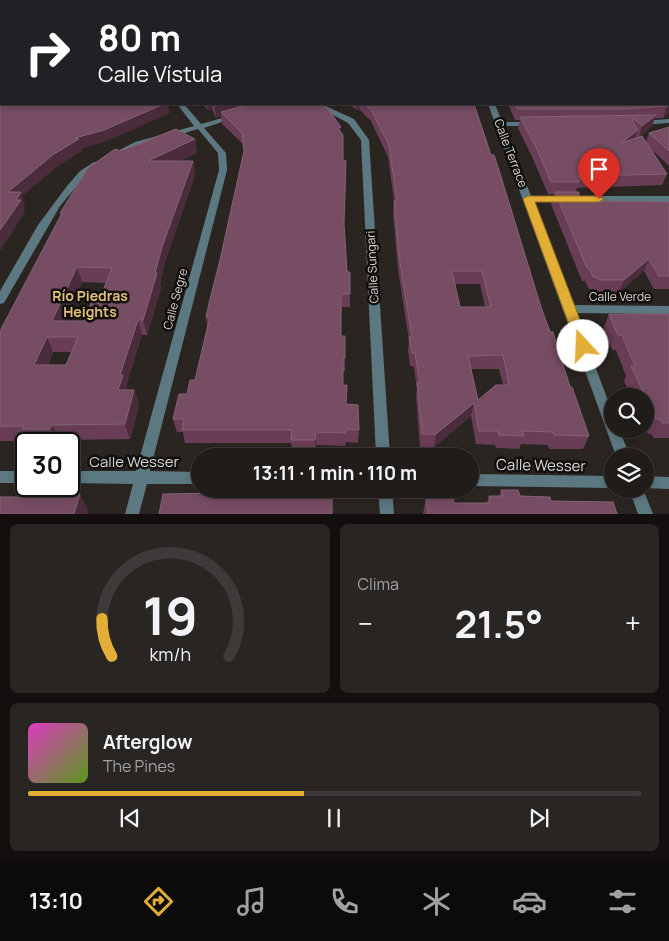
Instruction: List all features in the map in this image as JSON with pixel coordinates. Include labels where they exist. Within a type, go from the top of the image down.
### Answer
[{"type":"street","name":"Calle Segre","points":[[132,514],[223,170],[222,152],[181,105]]},
{"type":"street","name":"Calle Sungari","points":[[318,105],[351,122],[365,140],[383,448]]},
{"type":"street","name":"Calle Terrace","points":[[492,105],[604,403]]},
{"type":"street","points":[[0,300],[58,201],[87,168],[138,144],[246,113]]},
{"type":"street","points":[[634,124],[669,121]]},
{"type":"street","points":[[500,124],[538,124]]},
{"type":"street","points":[[528,199],[669,199]]},
{"type":"street","name":"Calle Verde","points":[[570,310],[669,310]]},
{"type":"street","points":[[0,476],[15,477]]},
{"type":"street","name":"Calle Wesser","points":[[80,477],[191,478]]},
{"type":"street","name":"Calle Wesser","points":[[479,480],[604,482]]},
{"type":"street","points":[[654,482],[669,482]]},
{"type":"street","points":[[386,498],[387,514]]},
{"type":"street","points":[[640,498],[646,514]]},
{"type":"building","points":[[0,105],[162,105],[104,130],[75,138],[79,139],[54,154],[8,192],[21,192],[16,200],[21,200],[0,230]]},
{"type":"building","points":[[246,105],[325,105],[341,127],[338,128],[343,135],[343,160],[346,161],[344,223],[347,272],[350,272],[350,294],[342,294],[341,300],[341,336],[345,336],[343,385],[347,385],[346,404],[358,405],[359,430],[346,429],[346,433],[316,432],[315,440],[291,440],[292,430],[182,430],[184,419],[173,419],[179,394],[187,394],[190,380],[195,380],[210,317],[206,317],[244,151],[242,133],[221,112]]},
{"type":"building","points":[[366,105],[474,105],[491,155],[494,155],[499,170],[541,307],[550,332],[553,332],[570,387],[572,387],[589,436],[554,435],[553,432],[522,431],[524,436],[499,435],[498,431],[479,431],[474,403],[436,434],[422,434],[417,383],[420,383],[415,353],[412,353],[409,337],[412,337],[399,256],[394,201],[397,201],[389,145],[371,110]],"holes":[[[452,271],[482,271],[491,307],[460,307]],[[503,355],[509,385],[496,385],[478,400],[468,356]]]},
{"type":"building","points":[[515,105],[669,105],[629,109],[517,109]]},
{"type":"building","points":[[656,115],[642,126],[634,119],[632,121],[638,130],[621,143],[642,136],[667,174],[579,176],[579,182],[551,182],[536,147],[520,117]]},
{"type":"building","points":[[669,127],[669,151],[649,133]]},
{"type":"building","points":[[176,129],[195,139],[148,161],[193,161],[162,247],[155,273],[157,273],[143,320],[138,320],[120,375],[123,375],[118,390],[134,390],[125,424],[52,425],[50,429],[22,429],[24,426],[0,426],[0,331],[62,213],[60,213],[88,168],[115,149],[121,151]],"holes":[[[77,267],[112,268],[100,298],[93,298],[84,321],[52,321]],[[47,337],[78,337],[66,365],[34,365]]]},
{"type":"building","points":[[555,192],[579,192],[579,201],[669,202],[669,276],[659,276],[649,259],[624,280],[599,280],[597,277],[593,277],[589,268],[587,268]]},
{"type":"building","points":[[609,314],[669,314],[669,423],[662,423],[660,419],[656,419],[654,415],[654,388],[641,388],[631,366],[635,366],[622,335],[618,335]]},
{"type":"building","points":[[501,490],[518,490],[520,496],[550,497],[551,501],[613,502],[617,514],[428,514],[426,498],[453,498],[454,503],[490,503],[489,496],[503,496]]},
{"type":"building","points":[[163,494],[191,494],[191,498],[332,498],[332,514],[159,514]]},
{"type":"building","points":[[0,497],[79,497],[74,514],[0,514]]},
{"type":"district","name":"Río Piedras Heights","points":[[90,304]]},
{"type":"route","points":[[583,346],[528,199],[599,199]]}]
